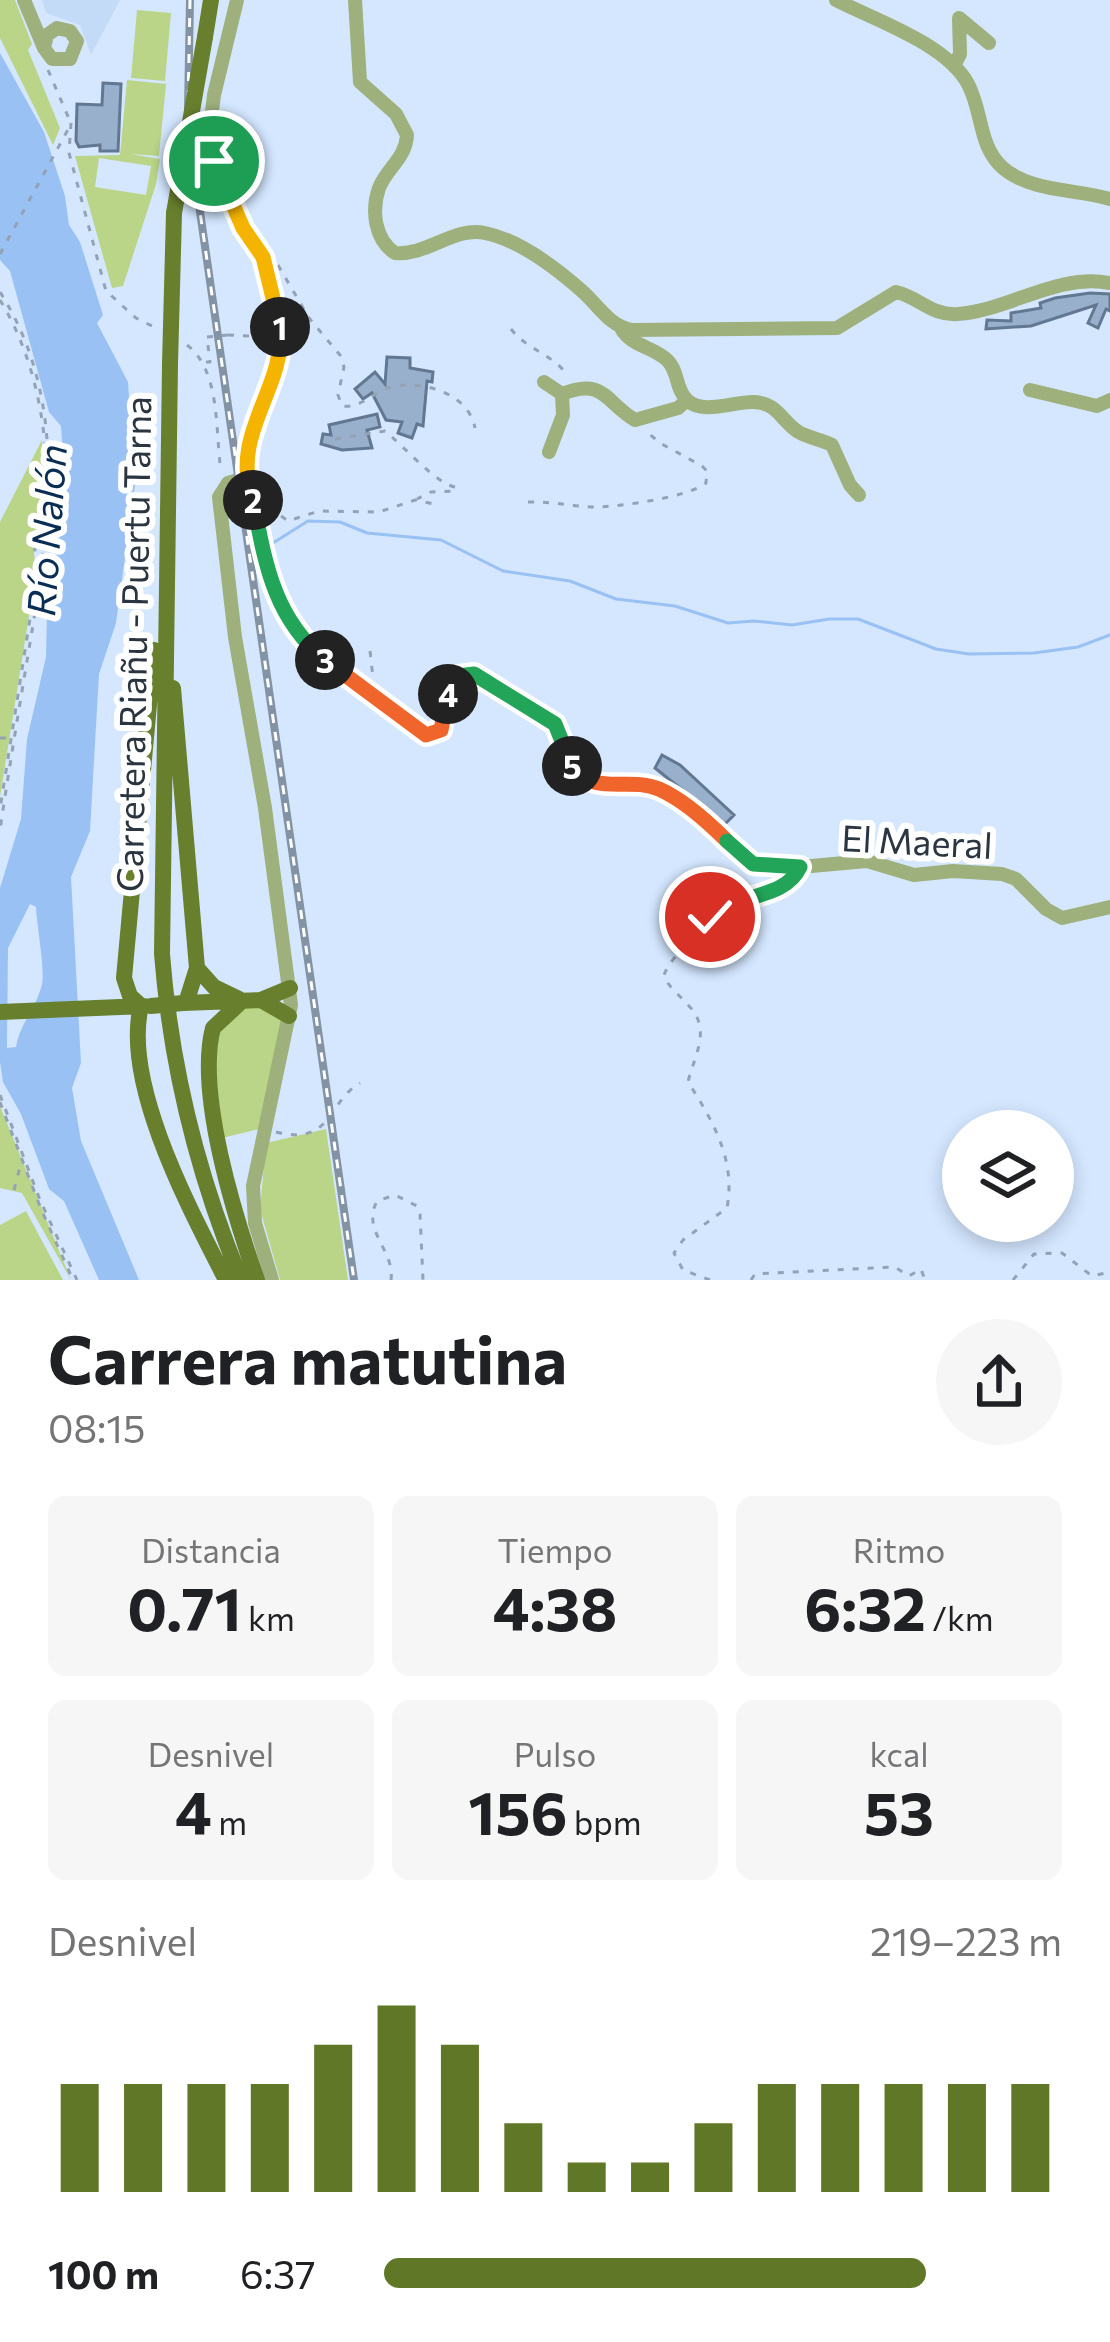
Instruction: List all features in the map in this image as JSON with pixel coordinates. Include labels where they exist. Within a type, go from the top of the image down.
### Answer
[{"type":"main road","name":"Carretera Riañu - Puertu Tarna","points":[[211,0],[174,212],[160,922],[168,1025],[194,1151],[241,1280]]},
{"type":"main road","points":[[146,1006],[130,996],[124,978],[154,646],[165,590]]},
{"type":"main road","points":[[164,634],[184,790],[197,968],[188,1003]]},
{"type":"main road","points":[[197,968],[214,987],[289,1016]]},
{"type":"main road","points":[[90,1007],[117,990],[124,978]]},
{"type":"main road","points":[[210,1041],[220,1017],[290,988]]},
{"type":"main road","points":[[0,1012],[252,1000]]},
{"type":"main road","points":[[188,1003],[207,1016],[218,1139],[257,1280]]},
{"type":"main road","points":[[146,1006],[136,1040],[148,1098],[169,1162],[226,1280]]},
{"type":"main road","points":[[90,1007],[116,1018],[136,1040]]},
{"type":"street","points":[[237,0],[209,135],[214,161],[243,228],[263,257],[281,339],[249,439],[248,484],[223,487],[219,497],[235,638],[290,988],[289,1016],[262,1128],[252,1203],[272,1280]]},
{"type":"street","points":[[355,0],[361,82],[402,121],[407,135],[404,152],[379,190],[381,243],[395,253],[407,254],[467,233],[488,233],[514,244],[561,276],[632,342],[665,358],[687,400],[706,407],[752,402],[774,407],[795,430],[832,445],[859,495]]},
{"type":"street","points":[[836,0],[897,28],[954,65],[974,96],[986,149],[1002,168],[1037,184],[1110,199]]},
{"type":"street","points":[[26,4],[75,35],[75,54],[58,61],[44,48],[26,4]]},
{"type":"street","points":[[954,65],[960,54],[959,19],[989,44]]},
{"type":"street","points":[[44,48],[47,35],[58,28]]},
{"type":"street","points":[[621,328],[837,328],[896,292],[933,312],[961,314],[1075,281],[1110,283]]},
{"type":"street","points":[[544,382],[568,391],[602,391],[628,416],[644,419],[678,408],[687,400]]},
{"type":"street","points":[[1030,390],[1097,406],[1110,400]]},
{"type":"street","points":[[549,452],[568,391]]},
{"type":"street","name":"El Maeral","points":[[248,484],[273,593],[290,623],[317,653],[420,731],[433,736],[444,724],[451,682],[474,674],[555,724],[569,762],[583,779],[663,791],[753,864],[800,867],[866,861],[905,874],[1002,874],[1016,879],[1062,918],[1110,907]]},
{"type":"path","points":[[49,76],[71,123],[69,153],[106,291],[136,318],[170,332],[205,362],[223,487]]},
{"type":"path","points":[[0,254],[71,123]]},
{"type":"path","points":[[276,263],[314,326],[340,355],[342,406],[353,407],[392,386],[424,388],[465,404],[475,428]]},
{"type":"path","points":[[0,292],[24,335],[36,372],[50,457],[46,546],[0,809]]},
{"type":"path","points":[[0,300],[28,362],[46,457],[44,518],[35,541],[38,574],[0,830]]},
{"type":"path","points":[[511,328],[518,339],[557,362],[568,391]]},
{"type":"path","points":[[205,362],[210,362],[208,338],[281,339]]},
{"type":"path","points":[[529,502],[599,507],[658,500],[706,483],[707,471],[660,443],[646,431],[644,419]]},
{"type":"path","points":[[248,484],[288,521],[320,511],[379,512],[456,487],[443,486],[385,431],[335,439]]},
{"type":"path","points":[[415,500],[434,504]]},
{"type":"path","points":[[370,651],[375,698]]},
{"type":"path","points":[[0,738],[12,738]]},
{"type":"path","points":[[710,1280],[683,1270],[674,1253],[683,1240],[727,1208],[728,1165],[710,1116],[688,1082],[700,1046],[700,1025],[694,1010],[664,975],[669,962],[717,911],[789,884],[800,867]]},
{"type":"path","points":[[262,1128],[291,1135],[323,1128],[346,1090],[360,1083]]},
{"type":"path","points":[[0,1098],[75,1280]]},
{"type":"path","points":[[14,1190],[23,1158]]},
{"type":"path","points":[[23,1158],[75,1280]]},
{"type":"path","points":[[391,1280],[390,1262],[374,1232],[371,1214],[377,1201],[395,1195],[417,1206],[420,1214],[423,1280]]},
{"type":"path","points":[[1012,1280],[1034,1254],[1062,1253],[1093,1276],[1110,1272]]},
{"type":"path","points":[[751,1280],[755,1274],[895,1267],[909,1276],[921,1269],[925,1280]]},
{"type":"shaded area","points":[[42,0],[120,0],[91,55],[80,25],[46,13]]},
{"type":"green space","points":[[0,0],[15,0],[32,44],[28,50],[60,128],[53,145],[0,38]]},
{"type":"green space","points":[[137,10],[171,13],[165,81],[131,78]]},
{"type":"green space","points":[[127,80],[166,84],[159,156],[130,154],[160,159],[123,286],[112,288],[75,156],[120,155]],"holes":[[[99,158],[151,166],[146,195],[95,187]]]},
{"type":"green space","points":[[42,440],[44,514],[33,544],[36,572],[0,797],[0,522]]},
{"type":"green space","points":[[242,1001],[289,1016],[263,1128],[218,1139],[211,1091],[220,1017]]},
{"type":"green space","points":[[0,1106],[71,1280],[22,1193],[0,1188]]},
{"type":"green space","points":[[326,1129],[348,1280],[280,1280],[260,1209],[266,1143]]},
{"type":"green space","points":[[26,1211],[63,1280],[0,1280],[0,1225]]},
{"type":"water","name":"Río Nalón","points":[[0,53],[44,132],[65,196],[69,225],[80,242],[103,315],[97,323],[128,382],[135,485],[116,623],[99,674],[90,831],[71,877],[81,1063],[72,1088],[81,1141],[139,1280],[99,1280],[64,1201],[49,1189],[21,1114],[3,1082],[0,1062],[0,888],[21,819],[27,739],[46,657],[47,609],[66,504],[61,426],[49,412],[10,271],[0,260]],"holes":[[[30,904],[36,907],[42,984],[16,1047],[7,1048],[8,948]]]},
{"type":"building","points":[[103,83],[121,84],[118,151],[100,151],[100,145],[79,147],[76,141],[77,104],[102,105]]},
{"type":"building","points":[[1110,294],[1110,311],[1106,309],[1098,328],[1088,323],[1096,305],[1031,326],[986,329],[987,320],[1011,321],[1011,313],[1041,308],[1040,303],[1055,298]]},
{"type":"building","points":[[387,357],[410,358],[410,368],[433,372],[432,382],[427,381],[423,426],[417,424],[412,438],[398,433],[402,422],[386,420],[372,393],[363,399],[355,389],[375,372],[385,384]]},
{"type":"building","points":[[377,414],[380,427],[367,430],[372,448],[342,450],[321,444],[323,434],[331,435],[329,425]]},
{"type":"building","points":[[662,755],[680,765],[734,815],[725,824],[655,768]]},
{"type":"waterway","points":[[273,543],[308,521],[340,522],[367,533],[441,540],[503,571],[570,581],[616,599],[675,606],[728,623],[792,625],[858,619],[936,649],[969,654],[1034,653],[1078,647],[1110,635]]},
{"type":"waterway","points":[[123,540],[145,543]]},
{"type":"railway","points":[[190,0],[188,110],[196,184],[354,1280]]},
{"type":"route","points":[[214,161],[243,228],[263,257],[280,328],[273,372],[245,453],[245,478],[267,577],[290,623],[317,653],[426,735],[439,734],[444,724],[451,682],[465,673],[474,674],[555,724],[569,762],[583,779],[663,791],[753,864],[800,867],[789,884],[742,898],[710,917]]}]
